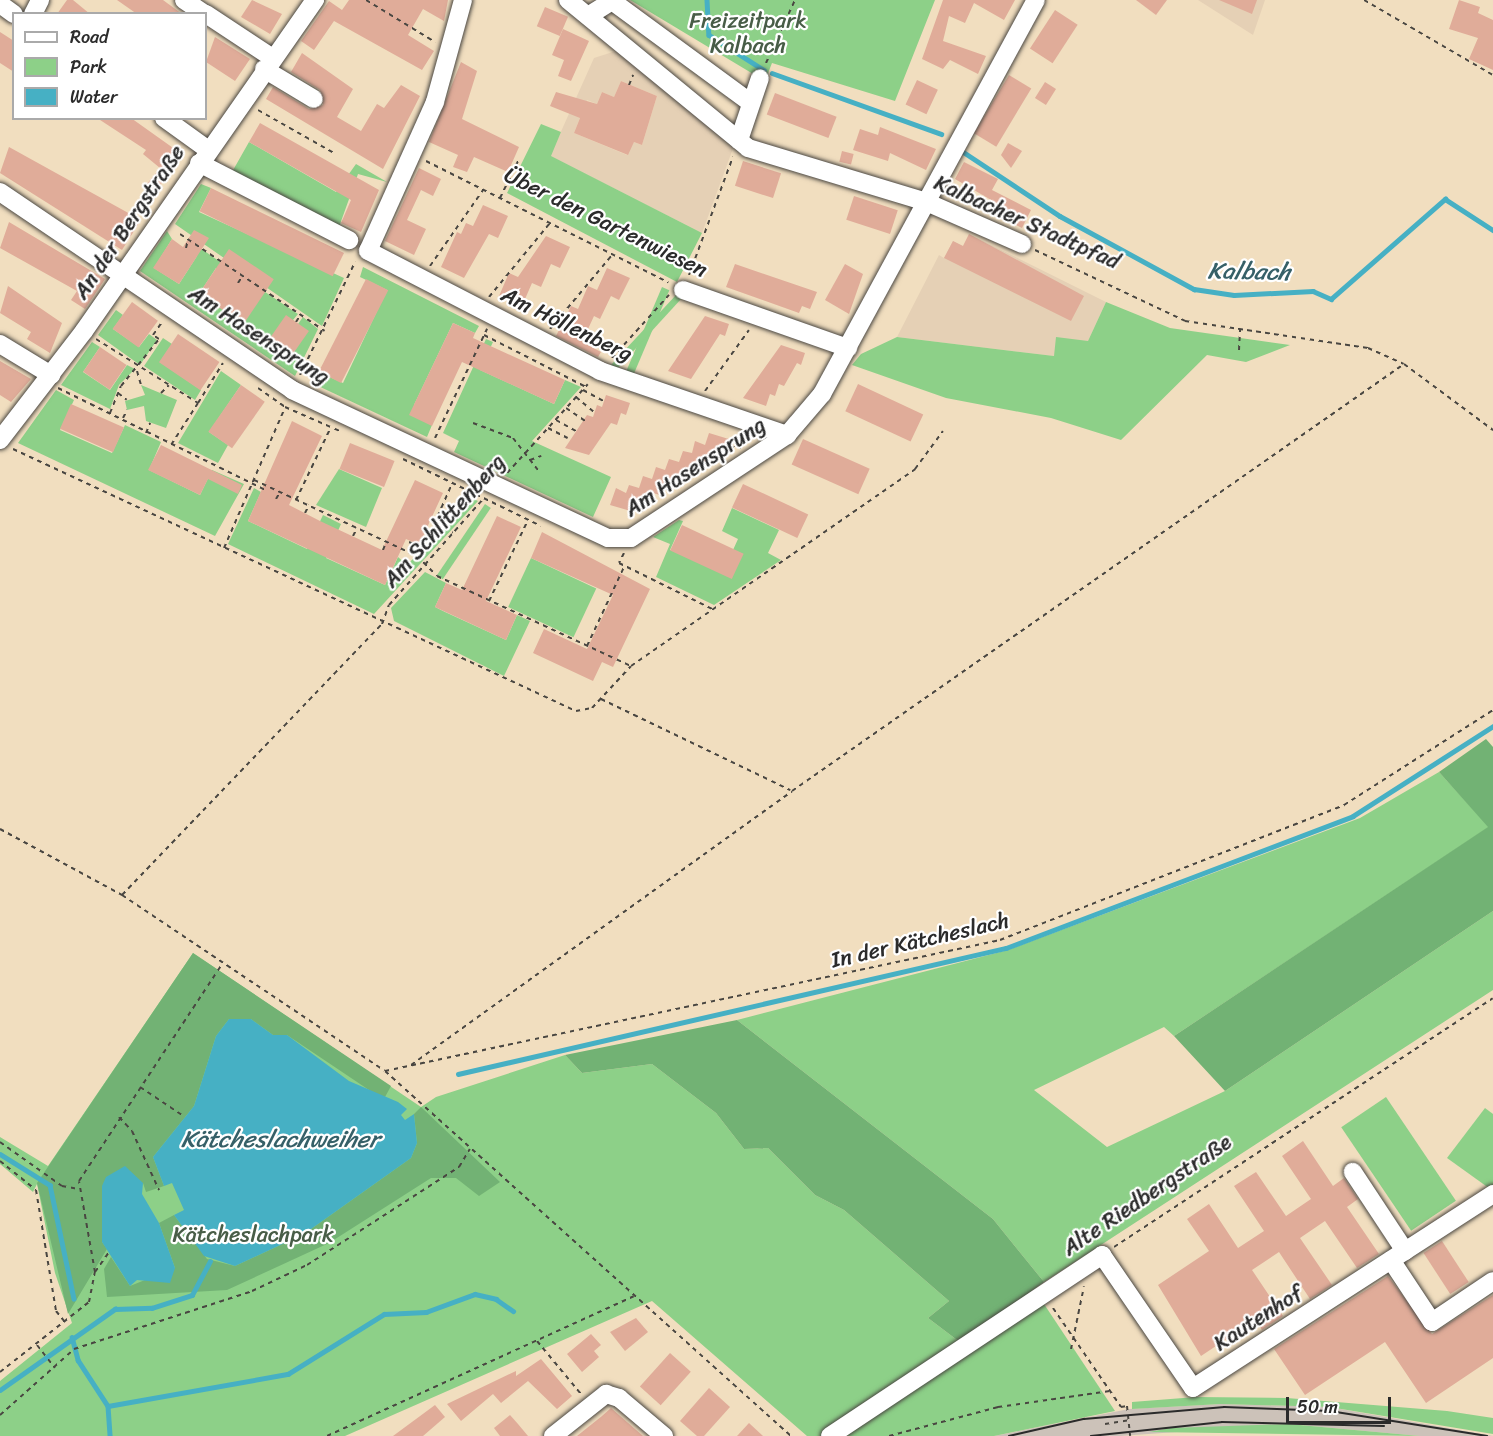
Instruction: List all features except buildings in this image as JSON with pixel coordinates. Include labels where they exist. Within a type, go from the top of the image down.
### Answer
[{"type":"street","points":[[184,0],[202,12]]},
{"type":"street","name":"An der Bergstraße","points":[[5,433],[54,381],[84,331],[203,156],[244,101],[267,63],[315,0]]},
{"type":"street","points":[[362,254],[414,155],[452,53],[463,0]]},
{"type":"street","name":"Kalbacher Stadtpfad","points":[[568,0],[748,148],[924,201],[1022,244]]},
{"type":"street","name":"Am Hasensprung","points":[[0,192],[124,273],[292,390],[499,481],[608,538],[631,538],[787,435],[822,394],[924,201],[1036,0]]},
{"type":"street","points":[[588,16],[612,1],[751,103]]},
{"type":"street","points":[[207,16],[314,99]]},
{"type":"street","points":[[739,140],[760,78]]},
{"type":"street","points":[[166,120],[203,156],[349,240]]},
{"type":"street","name":"Am Höllenberg","points":[[362,254],[422,278],[600,371],[787,435]]},
{"type":"street","name":"Über den Gartenwiesen","points":[[683,290],[760,315],[848,348]]},
{"type":"street","points":[[0,344],[54,381]]},
{"type":"street","points":[[1353,1172],[1432,1322],[1493,1281]]},
{"type":"street","points":[[1398,1256],[1433,1224],[1493,1194]]},
{"type":"street","name":"Kautenhof","points":[[1094,1260],[1193,1388],[1398,1256]]},
{"type":"street","name":"Alte Riedbergstraße","points":[[830,1436],[1094,1260]]},
{"type":"street","points":[[553,1436],[606,1394],[619,1398],[664,1436]]},
{"type":"path","points":[[366,0],[452,53]]},
{"type":"path","points":[[767,61],[795,0]]},
{"type":"path","points":[[1364,0],[1493,75]]},
{"type":"path","points":[[244,101],[334,153]]},
{"type":"path","points":[[683,290],[739,140]]},
{"type":"path","name":"Über den Gartenwiesen","points":[[414,155],[683,290]]},
{"type":"path","points":[[500,198],[519,159]]},
{"type":"path","points":[[422,278],[483,190]]},
{"type":"path","points":[[432,443],[484,335],[486,312],[550,223]]},
{"type":"path","points":[[180,234],[326,331]]},
{"type":"path","points":[[186,248],[188,239]]},
{"type":"path","name":"Kalbacher Stadtpfad","points":[[1022,244],[1185,321],[1368,348],[1404,364],[1493,430]]},
{"type":"path","points":[[224,549],[292,390],[326,331],[362,254]]},
{"type":"path","points":[[541,340],[613,254]]},
{"type":"path","points":[[238,282],[243,275]]},
{"type":"path","points":[[296,322],[301,314]]},
{"type":"path","points":[[696,403],[760,315]]},
{"type":"path","points":[[110,413],[118,393],[141,367],[159,339],[153,335],[162,321]]},
{"type":"path","points":[[1239,350],[1240,329]]},
{"type":"path","points":[[84,331],[198,403]]},
{"type":"path","points":[[484,335],[604,401]]},
{"type":"path","points":[[171,445],[224,362]]},
{"type":"path","points":[[411,1065],[792,791],[1404,364]]},
{"type":"path","points":[[137,371],[141,385]]},
{"type":"path","points":[[54,381],[146,433],[267,491]]},
{"type":"path","points":[[161,393],[169,385]]},
{"type":"path","points":[[118,393],[127,400]]},
{"type":"path","points":[[576,397],[595,413]]},
{"type":"path","points":[[566,408],[585,421]]},
{"type":"path","points":[[123,418],[127,410]]},
{"type":"path","points":[[556,420],[576,431]]},
{"type":"path","points":[[146,433],[150,423]]},
{"type":"path","points":[[473,423],[513,438],[538,470]]},
{"type":"path","points":[[548,428],[568,438]]},
{"type":"path","points":[[296,500],[311,463],[330,429]]},
{"type":"path","points":[[5,433],[224,549],[567,709],[585,711],[601,699],[631,666],[915,469],[943,431]]},
{"type":"path","name":"Am Schlittenberg","points":[[122,895],[382,624],[389,605],[535,442]]},
{"type":"path","points":[[735,455],[749,446]]},
{"type":"path","points":[[730,447],[741,451]]},
{"type":"path","points":[[530,460],[542,456]]},
{"type":"path","points":[[691,471],[705,475],[696,480]]},
{"type":"path","points":[[254,480],[417,556],[423,567],[489,601],[631,666]]},
{"type":"path","points":[[499,481],[514,481]]},
{"type":"path","points":[[409,542],[423,549],[451,486]]},
{"type":"path","points":[[665,488],[675,494]]},
{"type":"path","points":[[666,499],[681,489]]},
{"type":"path","points":[[276,499],[280,492]]},
{"type":"path","points":[[305,513],[309,505]]},
{"type":"path","points":[[636,505],[645,513]]},
{"type":"path","points":[[641,516],[651,509]]},
{"type":"path","points":[[434,520],[453,533]]},
{"type":"path","points":[[489,601],[527,522]]},
{"type":"path","points":[[353,536],[357,528]]},
{"type":"path","points":[[383,550],[387,541]]},
{"type":"path","points":[[624,552],[619,563],[714,610]]},
{"type":"path","points":[[586,646],[625,565]]},
{"type":"path","points":[[601,699],[792,791]]},
{"type":"path","name":"In der Kätcheslach","points":[[385,1071],[1000,940],[1344,805],[1493,710]]},
{"type":"path","points":[[0,829],[122,895],[385,1071],[791,1436]]},
{"type":"path","points":[[0,1372],[89,1302],[94,1272],[80,1189],[88,1162],[222,964]]},
{"type":"path","name":"Alte Riedbergstraße","points":[[1094,1260],[1493,998]]},
{"type":"path","points":[[140,1087],[182,1115]]},
{"type":"path","points":[[119,1117],[132,1131],[159,1190]]},
{"type":"path","points":[[0,1142],[62,1186],[80,1189]]},
{"type":"path","points":[[0,1415],[74,1349],[252,1291],[307,1265],[459,1167],[471,1148]]},
{"type":"path","points":[[0,1161],[36,1190],[56,1311],[65,1322]]},
{"type":"path","points":[[94,1272],[109,1252]]},
{"type":"path","points":[[1071,1349],[1094,1260]]},
{"type":"path","points":[[1043,1295],[1058,1312],[1073,1339],[1121,1407],[1128,1406],[1130,1436]]},
{"type":"path","points":[[327,1436],[634,1296]]},
{"type":"path","points":[[537,1341],[590,1405]]},
{"type":"path","points":[[37,1345],[55,1368]]},
{"type":"path","points":[[889,1436],[998,1407],[1110,1391]]},
{"type":"path","points":[[1105,1424],[1129,1420]]},
{"type":"shaded area","points":[[1198,0],[1265,0],[1253,35]]},
{"type":"shaded area","points":[[619,50],[735,143],[702,233],[550,156],[594,58]],"holes":[[[621,81],[657,96],[642,145],[634,142],[627,155],[574,133],[587,100],[597,104],[602,92],[614,97]]]},
{"type":"shaded area","points":[[969,234],[1106,302],[1088,341],[1054,356],[897,337],[939,255],[944,258],[953,241],[963,246]]},
{"type":"shaded area","points":[[1221,1404],[1329,1407],[1493,1436],[1420,1436],[1289,1424],[1120,1436],[994,1436],[1129,1409]]},
{"type":"green space","name":"Freizeitpark Kalbach","points":[[630,0],[935,0],[895,101],[772,63],[765,81]]},
{"type":"green space","points":[[541,124],[561,132],[551,156],[702,233],[677,282],[507,193]]},
{"type":"green space","points":[[249,142],[336,192],[356,164],[387,182],[358,174],[339,227],[232,172]]},
{"type":"green space","points":[[201,184],[211,188],[199,212],[344,278],[322,326],[175,224]]},
{"type":"green space","points":[[167,231],[172,239],[154,268],[179,284],[197,256],[193,243],[239,275],[235,281],[216,268],[199,294],[246,279],[298,314],[293,320],[298,324],[303,317],[318,329],[295,376],[140,271]]},
{"type":"green space","points":[[363,267],[479,326],[475,333],[453,323],[414,405],[432,425],[427,437],[316,385],[321,373],[343,383],[387,290],[360,277]]},
{"type":"green space","points":[[662,287],[669,290],[630,382],[623,379]]},
{"type":"green space","points":[[676,295],[682,298],[617,369],[610,366]]},
{"type":"green space","points":[[1106,302],[1170,328],[1290,345],[1246,362],[1207,355],[1121,440],[1051,418],[946,398],[852,365],[861,354],[897,337],[1054,356],[1056,337],[1088,341]]},
{"type":"green space","points":[[116,310],[123,315],[113,329],[139,347],[149,334],[157,340],[140,365],[98,335]]},
{"type":"green space","points":[[163,338],[172,344],[160,362],[201,390],[195,400],[144,366]]},
{"type":"green space","points":[[486,339],[493,342],[480,370],[554,404],[565,380],[581,387],[532,441],[611,477],[593,517],[454,452],[459,441],[443,433]]},
{"type":"green space","points":[[92,342],[100,347],[83,372],[110,390],[127,365],[135,369],[119,385],[110,409],[61,385]]},
{"type":"green space","points":[[221,371],[241,385],[209,432],[228,445],[218,463],[178,443]]},
{"type":"green space","points":[[141,385],[177,400],[166,428],[146,421],[144,406],[127,410],[125,401],[145,395]]},
{"type":"green space","points":[[56,390],[74,400],[60,430],[112,453],[125,425],[161,442],[149,470],[200,495],[212,470],[244,484],[215,536],[18,443]]},
{"type":"green space","points":[[339,469],[382,488],[366,527],[316,505]]},
{"type":"green space","points":[[254,488],[261,492],[248,521],[307,549],[323,515],[341,524],[326,558],[385,585],[398,557],[407,565],[472,498],[478,501],[374,614],[228,544]]},
{"type":"green space","points":[[485,504],[491,508],[443,579],[437,575]]},
{"type":"green space","points":[[732,508],[779,530],[768,553],[781,560],[714,605],[656,577],[670,544],[653,537],[679,520],[683,521],[670,550],[733,550],[738,539],[722,531]]},
{"type":"green space","points":[[531,558],[596,588],[573,637],[508,607]]},
{"type":"green space","points":[[425,572],[446,583],[435,607],[445,612],[506,640],[517,615],[530,621],[504,676],[394,621],[391,608]]},
{"type":"green space","points":[[1486,739],[1493,747],[1493,911],[1225,1091],[1174,1036],[1488,827],[1439,772]]},
{"type":"green space","points":[[1439,772],[1489,827],[1174,1036],[1164,1027],[1034,1090],[1107,1147],[1225,1091],[1493,911],[1493,990],[1044,1282],[993,1219],[737,1020],[1008,950],[1360,818]]},
{"type":"green space","name":"Kätcheslachpark","points":[[193,953],[421,1107],[436,1097],[565,1055],[582,1073],[652,1064],[716,1113],[744,1149],[768,1148],[815,1195],[844,1210],[949,1301],[928,1318],[961,1343],[822,1436],[807,1436],[652,1301],[345,1436],[0,1436],[0,1381],[72,1323],[55,1273],[37,1184],[33,1192],[0,1164],[0,1137],[48,1166]]},
{"type":"green space","points":[[193,953],[391,1086],[385,1097],[372,1092],[287,1035],[273,1035],[251,1019],[229,1019],[216,1036],[194,1106],[153,1157],[164,1186],[146,1192],[143,1183],[102,1242],[107,1249],[68,1314],[37,1183]]},
{"type":"green space","points":[[737,1020],[993,1219],[1044,1282],[961,1343],[928,1318],[949,1301],[844,1210],[815,1195],[768,1148],[744,1149],[716,1113],[652,1064],[582,1073],[565,1055]]},
{"type":"green space","points":[[1386,1097],[1456,1201],[1411,1231],[1341,1127]]},
{"type":"green space","points":[[421,1107],[500,1182],[479,1196],[456,1178],[431,1178],[329,1243],[227,1290],[107,1297],[104,1269],[111,1257],[130,1286],[175,1268],[159,1223],[174,1215],[207,1259],[235,1266],[304,1234],[411,1158],[417,1143],[414,1114]]},
{"type":"green space","points":[[1485,1108],[1493,1114],[1493,1191],[1447,1158]]},
{"type":"green space","points":[[1042,1301],[1115,1411],[994,1436],[845,1436]]},
{"type":"green space","points":[[1196,1397],[1287,1398],[1447,1411],[1493,1418],[1493,1434],[1329,1407],[1221,1404],[1132,1409],[1132,1402]]},
{"type":"green space","points":[[1289,1424],[1420,1436],[1149,1432],[1171,1428]]},
{"type":"water","name":"Kätcheslachweiher","points":[[229,1019],[251,1019],[273,1035],[287,1035],[349,1081],[398,1102],[407,1109],[401,1115],[405,1120],[414,1114],[417,1143],[411,1158],[304,1234],[235,1266],[204,1256],[174,1215],[184,1210],[172,1183],[164,1186],[153,1157],[194,1106],[216,1036]]},
{"type":"water","points":[[125,1166],[143,1183],[142,1194],[159,1223],[175,1268],[170,1283],[137,1280],[130,1286],[102,1242],[102,1186],[106,1177]]},
{"type":"waterway","name":"Kalbach","points":[[707,0],[709,35],[764,70]]},
{"type":"waterway","name":"Kalbach","points":[[772,73],[941,134]]},
{"type":"waterway","name":"Kalbach","points":[[959,149],[1060,216],[1194,289],[1234,295],[1313,291],[1331,299],[1445,199],[1493,230]]},
{"type":"waterway","points":[[458,1074],[1006,948],[1353,816],[1493,726]]},
{"type":"waterway","points":[[0,1154],[50,1185],[74,1299]]},
{"type":"waterway","points":[[0,1390],[115,1309],[152,1308],[192,1295],[210,1261]]},
{"type":"waterway","points":[[108,1406],[288,1374],[384,1314],[426,1312],[475,1294],[496,1299],[513,1311]]},
{"type":"waterway","points":[[72,1337],[78,1360],[108,1406],[110,1436]]},
{"type":"tram line","points":[[1009,1436],[1084,1419],[1224,1407],[1330,1411],[1487,1436]]},
{"type":"tram line","points":[[1091,1436],[1222,1422],[1384,1426]]}]
